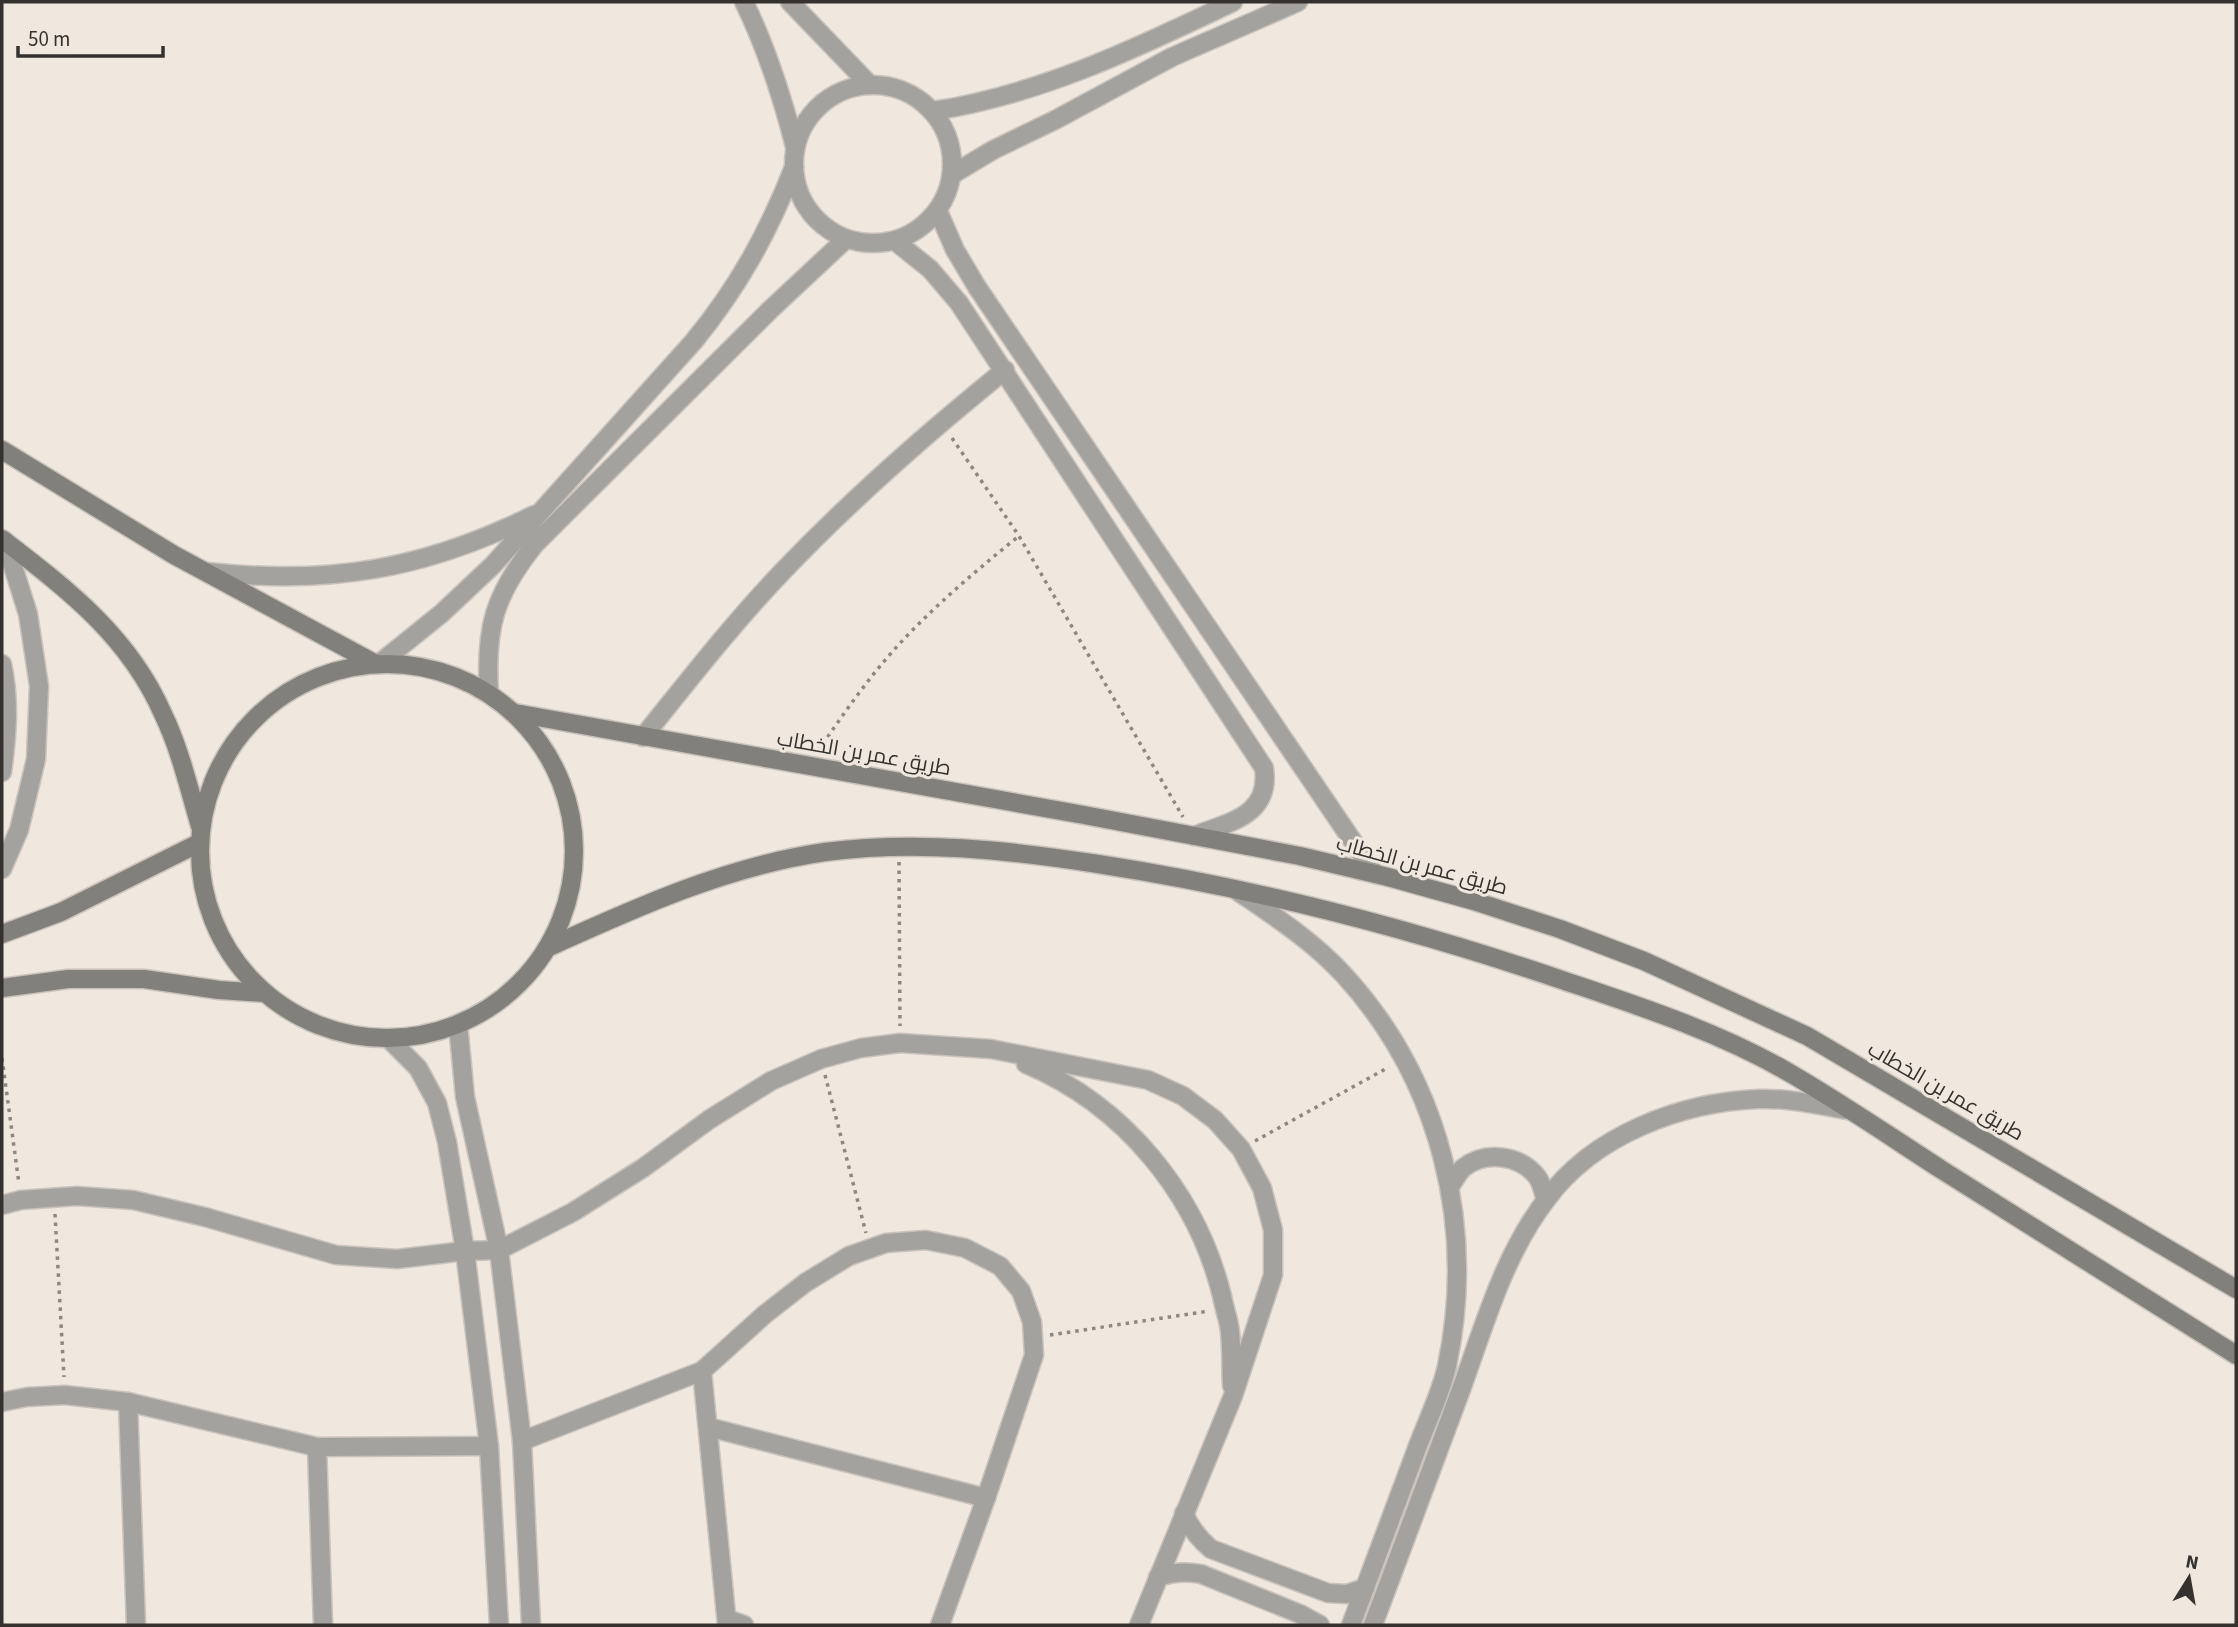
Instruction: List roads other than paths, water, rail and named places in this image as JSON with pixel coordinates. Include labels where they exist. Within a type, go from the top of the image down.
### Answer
[{"type":"street","points":[[744,2],[766,49],[795,148]]},
{"type":"street","points":[[790,2],[870,85]]},
{"type":"street","points":[[933,111],[967,106],[1065,75],[1159,37],[1233,2]]},
{"type":"street","points":[[953,174],[993,150],[1172,57],[1298,2]]},
{"type":"street","points":[[870,85],[904,91],[920,99],[933,111],[950,140],[953,174],[950,187],[938,211],[926,224],[895,241],[870,243],[846,239],[826,227],[809,211],[801,197],[794,167],[795,148],[801,131],[822,103],[836,93],[870,85]]},
{"type":"street","points":[[377,663],[468,590],[517,539],[720,310],[762,241],[794,167]]},
{"type":"street","points":[[938,211],[955,250],[977,287],[1375,874]]},
{"type":"street","points":[[489,693],[489,630],[499,599],[514,569],[535,544],[769,310],[846,239]]},
{"type":"street","points":[[895,241],[946,285],[1005,370],[1264,768],[1266,782],[1263,795],[1256,806],[1235,820],[1194,836]]},
{"type":"street","points":[[643,737],[711,651],[783,570],[860,494],[941,421],[1005,370]]},
{"type":"street","points":[[2,450],[174,555],[377,663]]},
{"type":"street","points":[[207,572],[268,577],[354,573],[450,551],[496,534],[540,512]]},
{"type":"street","points":[[2,934],[61,912],[199,834],[214,776],[240,733],[278,698],[323,674],[377,663],[408,664],[437,670],[489,693],[515,713],[543,745],[562,783],[573,824],[575,867],[566,908],[549,947],[531,972],[510,993],[486,1011],[436,1032],[388,1038],[354,1035],[322,1027],[292,1012],[264,993],[240,968],[222,940],[205,898],[200,876],[199,834],[179,756],[163,714],[142,674],[116,638],[85,605],[3,540]]},
{"type":"street","points":[[2,869],[19,830],[36,759],[39,686],[28,614],[3,540]]},
{"type":"street","points":[[2,664],[8,726],[2,772]]},
{"type":"street","name":"طريق عمر بن الخطاب","points":[[515,713],[1300,856],[1474,901],[1560,929],[1644,961],[1819,1042],[2236,1289]]},
{"type":"street","points":[[549,947],[687,888],[732,873],[823,852],[899,846],[962,848],[1056,858],[1233,888],[1462,946],[1590,989],[1712,1036],[1786,1071],[2236,1355]]},
{"type":"street","points":[[1233,888],[1292,927],[1344,975],[1387,1031],[1421,1093],[1445,1159],[1457,1228],[1457,1299],[1447,1368],[1351,1625]]},
{"type":"street","points":[[2,988],[68,979],[144,979],[219,990],[264,993]]},
{"type":"street","points":[[458,1024],[466,1097],[499,1250],[522,1441],[531,1625]]},
{"type":"street","points":[[388,1038],[418,1068],[438,1103],[447,1142],[465,1251],[489,1446],[499,1625]]},
{"type":"street","points":[[2,1205],[21,1200],[77,1196],[133,1200],[205,1217],[336,1255],[397,1259],[499,1250],[573,1212],[771,1081],[821,1059],[860,1048],[900,1043],[991,1049],[1148,1080],[1183,1096],[1215,1120],[1241,1149],[1262,1188],[1273,1230],[1273,1275],[1233,1395],[1139,1625]]},
{"type":"street","points":[[991,1049],[1062,1081],[1105,1110],[1152,1155],[1189,1209],[1215,1268],[1230,1331],[1233,1395]]},
{"type":"street","points":[[1373,1625],[1487,1314],[1513,1254],[1546,1199],[1575,1169],[1607,1145],[1643,1125],[1681,1111],[1721,1102],[1761,1099],[1802,1102],[1848,1110]]},
{"type":"street","points":[[1450,1186],[1462,1169],[1481,1158],[1503,1157],[1523,1164],[1538,1179],[1546,1199]]},
{"type":"street","points":[[522,1441],[702,1371],[764,1315],[805,1283],[849,1256],[886,1243],[926,1240],[965,1248],[1000,1266],[1021,1291],[1032,1322],[1034,1354],[940,1625]]},
{"type":"street","points":[[702,1371],[732,1623]]},
{"type":"street","points":[[2,1402],[27,1397],[65,1395],[128,1402],[317,1447],[489,1446]]},
{"type":"street","points":[[128,1402],[136,1625]]},
{"type":"street","points":[[708,1427],[986,1498]]},
{"type":"street","points":[[317,1447],[323,1625]]},
{"type":"street","points":[[1184,1513],[1190,1527],[1211,1549],[1328,1593],[1347,1594],[1365,1588]]},
{"type":"street","points":[[1158,1577],[1172,1572],[1201,1574],[1300,1614],[1320,1625]]}]
